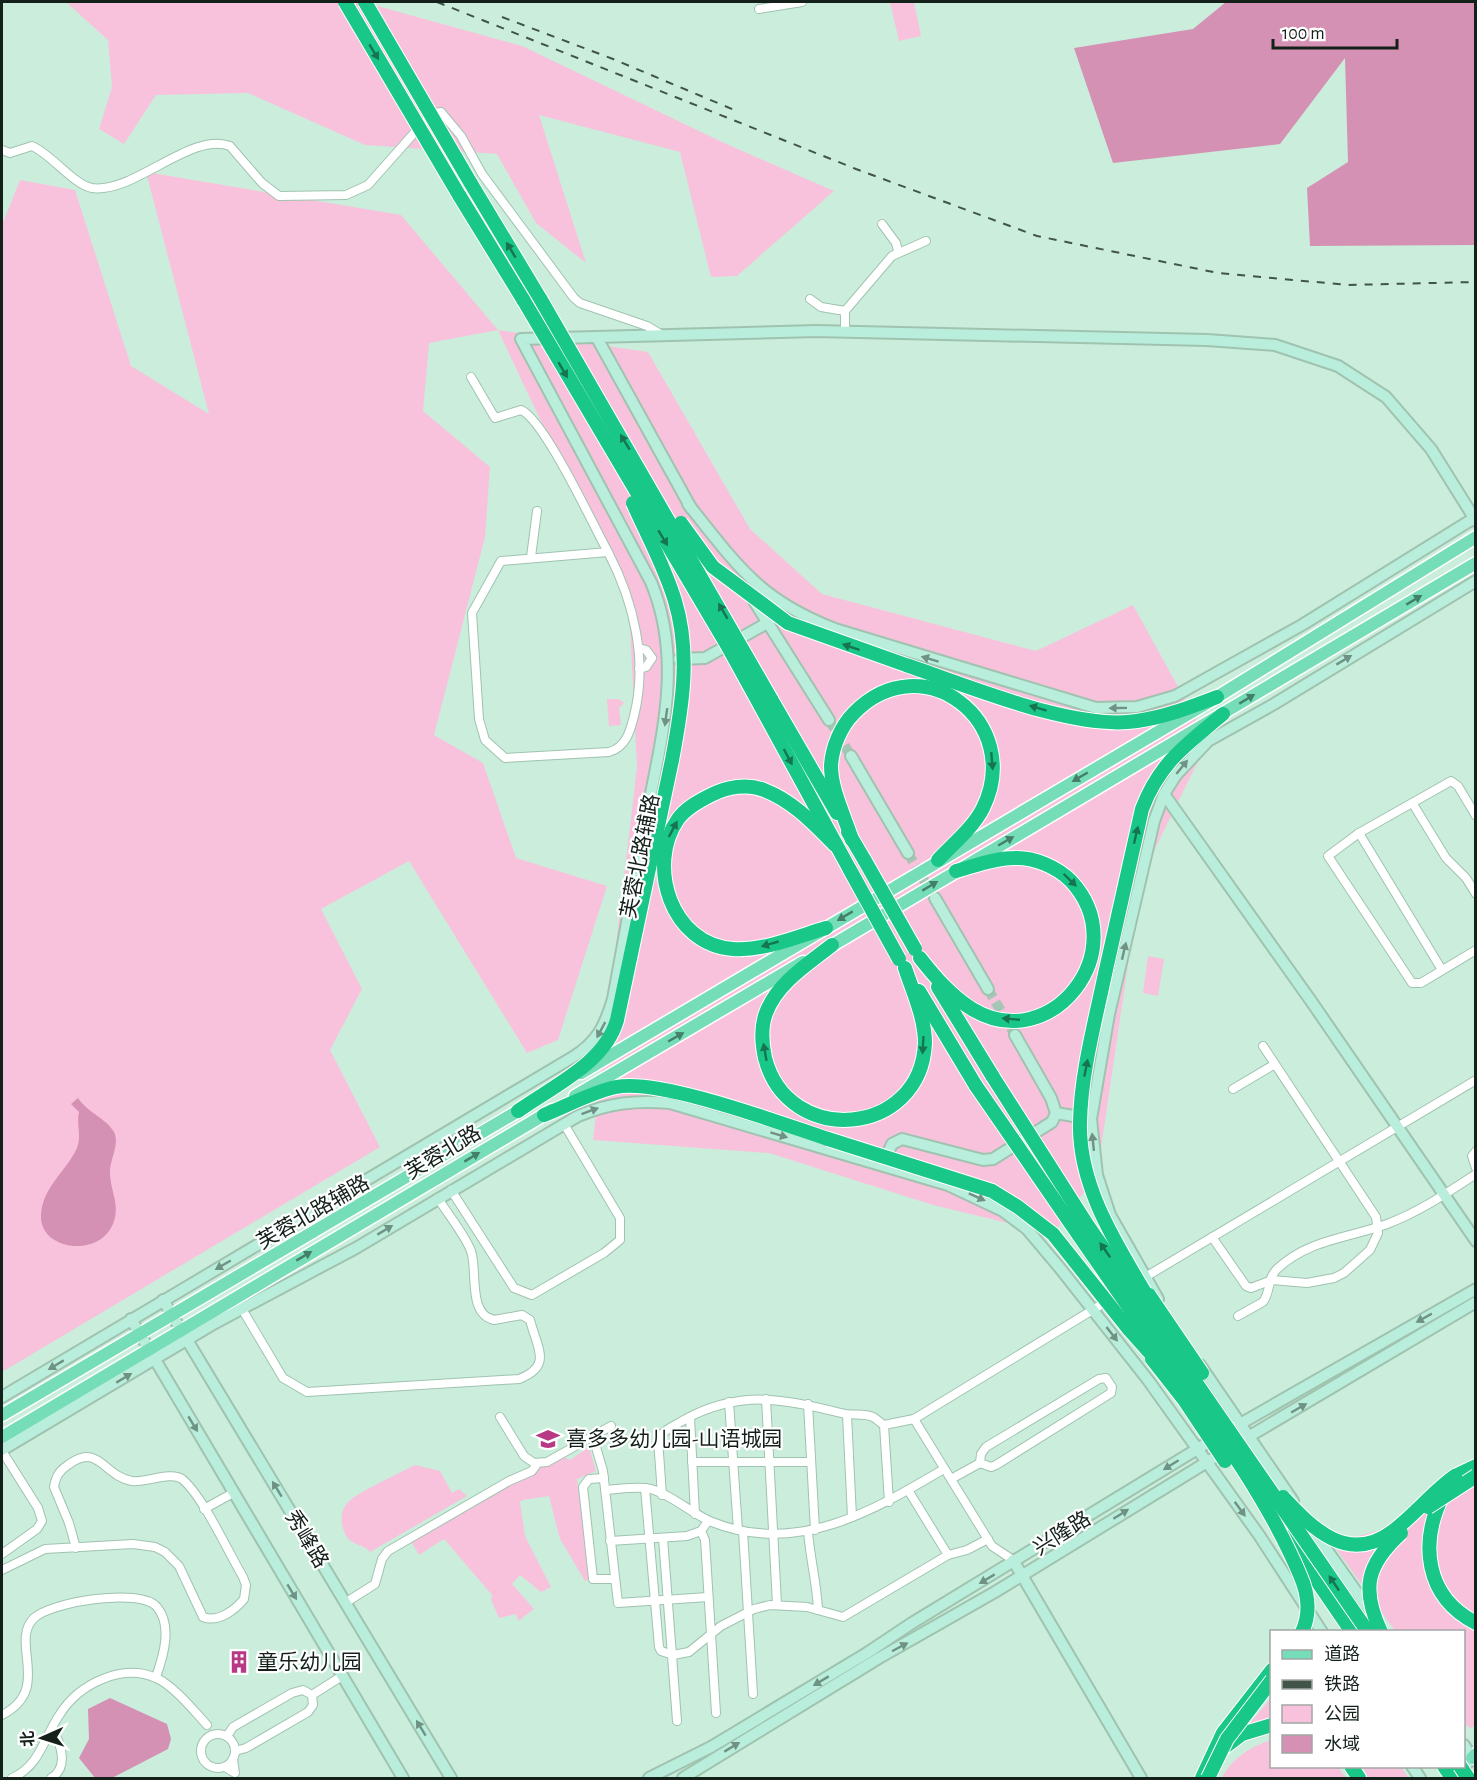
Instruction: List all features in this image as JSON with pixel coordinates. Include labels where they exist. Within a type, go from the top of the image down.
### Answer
[{"type":"highway","points":[[345,2],[727,645],[766,702],[865,861],[917,954],[993,1077],[1206,1406]]},
{"type":"highway","points":[[364,2],[641,470],[766,702],[835,845],[976,1086],[1206,1406],[1255,1468],[1367,1630]]},
{"type":"highway","points":[[518,1111],[590,1060],[611,1038],[617,1020],[672,760],[684,686],[679,617],[674,598],[614,457]]},
{"type":"highway","points":[[641,470],[714,567],[788,623],[820,636],[906,666],[1084,721],[1136,722],[1172,714],[1217,698]]},
{"type":"highway","points":[[852,840],[835,788],[831,765],[836,741],[845,722],[866,701],[891,688],[909,685],[932,688],[949,695],[978,718],[988,736],[993,759],[993,780],[982,809],[938,860]]},
{"type":"highway","points":[[1222,714],[1170,759],[1150,788],[1142,809],[1105,974],[1083,1086],[1080,1124],[1091,1188],[1131,1269],[1206,1406],[1270,1513],[1351,1630]]},
{"type":"highway","points":[[826,928],[755,949],[731,949],[714,944],[698,936],[676,913],[664,878],[664,855],[668,838],[679,818],[695,804],[721,790],[748,786],[764,789],[801,811],[835,845]]},
{"type":"highway","points":[[917,954],[938,980],[974,1010],[1014,1020],[1031,1019],[1058,1005],[1082,982],[1089,968],[1094,949],[1091,915],[1078,889],[1065,875],[1051,866],[1013,857],[956,870]]},
{"type":"highway","points":[[832,945],[795,974],[778,991],[765,1013],[763,1033],[769,1071],[778,1087],[793,1103],[817,1116],[849,1120],[866,1117],[896,1104],[910,1089],[922,1059],[925,1043],[918,1007],[902,963]]},
{"type":"highway","points":[[544,1115],[618,1086],[659,1089],[731,1107],[992,1191],[1018,1207],[1053,1234],[1185,1401],[1294,1562]]},
{"type":"highway","points":[[1131,1269],[1290,1504]]},
{"type":"highway","points":[[1127,1327],[1206,1406]]},
{"type":"highway","points":[[1255,1468],[1317,1532],[1329,1539],[1349,1544],[1375,1542],[1393,1532],[1438,1488],[1476,1469]]},
{"type":"highway","points":[[1476,1469],[1443,1495],[1433,1515],[1428,1549],[1433,1576],[1444,1598],[1461,1614],[1476,1623]]},
{"type":"highway","points":[[1381,1630],[1369,1604],[1369,1586],[1380,1553],[1430,1505],[1476,1477]]},
{"type":"highway","points":[[1476,1477],[1461,1487],[1450,1500],[1438,1521],[1433,1550],[1436,1571],[1444,1586],[1455,1602],[1476,1618]]},
{"type":"highway","points":[[1270,1513],[1307,1595],[1308,1616],[1303,1630]]},
{"type":"highway","points":[[1206,1779],[1223,1733],[1270,1673]]},
{"type":"highway","points":[[1206,1779],[1227,1739],[1270,1683]]},
{"type":"highway","points":[[1206,1779],[1219,1752],[1242,1734],[1267,1728]]},
{"type":"highway","points":[[1214,1779],[1220,1764],[1232,1747],[1267,1728]]},
{"type":"main road","name":"芙蓉北路","points":[[2,1415],[139,1332],[362,1204],[938,860],[1217,698],[1476,537]]},
{"type":"main road","name":"芙蓉北路","points":[[2,1437],[181,1328],[1476,563]]},
{"type":"street","points":[[759,9],[802,2]]},
{"type":"street","points":[[2,150],[10,153],[32,146],[82,183],[96,188],[120,183],[201,146],[224,144],[230,146],[262,183],[279,196],[346,195],[368,185],[431,114],[441,112],[446,114],[482,174],[574,298],[580,303],[647,326],[662,335]]},
{"type":"street","points":[[882,224],[896,243],[898,251]]},
{"type":"street","points":[[845,332],[845,311],[898,251],[926,241]]},
{"type":"street","points":[[810,299],[821,307],[845,311]]},
{"type":"street","points":[[688,504],[750,580],[773,599],[800,615],[835,629],[1096,708],[1137,707],[1175,696],[1302,625],[1475,518],[1431,449],[1386,397],[1338,366],[1275,345],[1207,340],[845,332],[597,338],[688,504],[769,622],[830,720]]},
{"type":"street","name":"芙蓉北路辅路","points":[[2,1397],[529,1084],[589,1047],[599,1037],[613,999],[662,741],[669,658],[665,624],[651,582],[521,339],[597,338]]},
{"type":"street","points":[[471,377],[495,418],[521,410],[533,418],[608,552],[628,599],[639,648],[639,690],[631,729],[626,740],[615,750],[519,759],[503,758],[486,740],[480,726],[472,613],[501,561],[608,552]]},
{"type":"street","points":[[531,557],[537,511]]},
{"type":"street","points":[[1381,1630],[1248,1438],[1144,1278],[1110,1215],[1097,1175],[1091,1119],[1109,1014],[1154,821],[1164,794],[1186,762],[1208,741],[1274,705],[1476,581]]},
{"type":"street","points":[[652,658],[695,660],[705,658],[769,622]]},
{"type":"street","points":[[639,648],[646,650],[652,658]]},
{"type":"street","points":[[639,669],[646,666],[652,658]]},
{"type":"street","points":[[851,756],[908,853]]},
{"type":"street","points":[[1476,816],[1454,782],[1359,833],[1330,852],[1330,863],[1412,983],[1418,984],[1476,950]]},
{"type":"street","points":[[1164,794],[1398,1126],[1476,1241]]},
{"type":"street","points":[[1413,804],[1446,858],[1466,878],[1476,894]]},
{"type":"street","points":[[1359,833],[1442,970]]},
{"type":"street","points":[[935,898],[988,989]]},
{"type":"street","points":[[1015,1035],[1051,1098],[1056,1113]]},
{"type":"street","points":[[1212,1237],[1248,1288],[1269,1281],[1307,1282],[1334,1278],[1370,1250],[1379,1227],[1376,1217],[1263,1046]]},
{"type":"street","points":[[1233,1089],[1275,1064]]},
{"type":"street","points":[[662,1495],[658,1439],[663,1432],[690,1417],[729,1402],[766,1399],[808,1404],[847,1415],[873,1417],[884,1425],[914,1419],[1144,1278],[1476,1080]]},
{"type":"street","points":[[2,1554],[37,1529],[42,1521],[38,1508],[2,1451],[188,1339],[356,1248],[564,1124],[593,1109],[639,1101],[670,1103],[948,1185],[983,1199],[1027,1229],[1093,1310],[1197,1449],[1322,1630]]},
{"type":"street","points":[[1056,1113],[1091,1119]]},
{"type":"street","points":[[881,1167],[892,1144],[902,1139],[983,1160],[993,1159],[1045,1127],[1056,1113]]},
{"type":"street","points":[[451,1190],[514,1288],[522,1292],[532,1295],[604,1253],[620,1240],[620,1218],[564,1124]]},
{"type":"street","points":[[1476,1151],[1472,1156],[1476,1168]]},
{"type":"street","points":[[1238,1316],[1263,1302],[1269,1281],[1288,1261],[1325,1241],[1379,1227],[1444,1194],[1476,1174]]},
{"type":"street","points":[[243,1309],[283,1378],[307,1392],[519,1379],[527,1376],[537,1370],[540,1362],[530,1320],[522,1315],[494,1320],[484,1313],[476,1295],[472,1252],[438,1198]]},
{"type":"street","name":"兴隆路","points":[[649,1779],[711,1747],[1239,1424],[1476,1289]]},
{"type":"street","name":"秀峰路","points":[[163,1300],[451,1779]]},
{"type":"street","name":"兴隆路","points":[[683,1779],[879,1658],[1022,1576],[1206,1462],[1476,1302]]},
{"type":"street","name":"秀峰路","points":[[131,1319],[403,1779]]},
{"type":"street","points":[[951,1479],[980,1463],[991,1467],[996,1465],[1112,1391],[1110,1381],[1106,1378],[1099,1379],[986,1447],[981,1454],[980,1463]]},
{"type":"street","points":[[766,1399],[777,1604]]},
{"type":"street","points":[[729,1402],[753,1694]]},
{"type":"street","points":[[808,1404],[812,1531],[810,1559],[817,1585],[818,1610]]},
{"type":"street","points":[[847,1415],[852,1517]]},
{"type":"street","points":[[690,1417],[695,1514]]},
{"type":"street","points":[[500,1418],[528,1460],[537,1464],[547,1462],[611,1426]]},
{"type":"street","points":[[914,1419],[992,1546],[1014,1561],[1141,1779]]},
{"type":"street","points":[[884,1425],[889,1502]]},
{"type":"street","points":[[592,1437],[604,1478],[618,1603],[708,1597]]},
{"type":"street","points":[[2,1570],[38,1551],[133,1544],[155,1547],[165,1552],[187,1577],[203,1617],[217,1619],[244,1599],[246,1585],[204,1509],[180,1478],[134,1481],[123,1479],[94,1457],[83,1457],[59,1472],[54,1487],[72,1531],[76,1548]]},
{"type":"street","points":[[692,1462],[811,1462]]},
{"type":"street","points":[[345,1603],[375,1584],[382,1559],[388,1551],[509,1481],[532,1471],[537,1464]]},
{"type":"street","points":[[605,1490],[645,1488],[708,1521],[740,1531],[772,1533],[812,1531],[889,1502],[944,1469]]},
{"type":"street","points":[[604,1478],[589,1479],[584,1484],[586,1521],[592,1579],[614,1579]]},
{"type":"street","points":[[645,1488],[659,1649],[673,1655],[689,1652],[710,1633],[748,1612],[777,1604],[807,1607],[843,1617],[948,1555],[988,1539]]},
{"type":"street","points":[[908,1490],[948,1555]]},
{"type":"street","points":[[204,1509],[233,1493]]},
{"type":"street","points":[[610,1541],[687,1536],[700,1531],[708,1521]]},
{"type":"street","points":[[700,1531],[705,1540],[716,1713]]},
{"type":"street","points":[[663,1538],[677,1721]]},
{"type":"street","points":[[2,1715],[18,1704],[28,1684],[27,1635],[31,1622],[42,1614],[89,1599],[116,1597],[151,1602],[156,1606],[164,1626],[166,1641],[156,1677]]},
{"type":"street","points":[[12,1779],[22,1776],[33,1763],[60,1714],[81,1690],[112,1675],[156,1677],[207,1725],[212,1736]]},
{"type":"street","points":[[312,1695],[342,1676]]},
{"type":"street","points":[[225,1767],[234,1755],[309,1712],[313,1705],[312,1695],[306,1690],[297,1691],[233,1727],[227,1736]]},
{"type":"street","points":[[51,1779],[62,1764],[53,1730]]},
{"type":"street","points":[[212,1736],[227,1736],[234,1744],[237,1776],[225,1767],[213,1767],[204,1759],[202,1747],[212,1736]]},
{"type":"green space","points":[[66,2],[363,2],[522,46],[722,142],[834,191],[737,276],[711,277],[680,152],[539,115],[586,263],[536,223],[497,154],[365,145],[248,93],[156,95],[124,144],[99,129],[112,87],[108,40]]},
{"type":"green space","points":[[890,2],[914,2],[921,36],[899,41]]},
{"type":"green space","points":[[146,172],[401,215],[498,330],[429,343],[423,411],[490,467],[485,537],[434,735],[483,763],[516,858],[607,886],[558,1040],[527,1053],[409,861],[321,909],[362,989],[330,1050],[380,1147],[2,1372],[2,225],[20,180],[75,190],[131,366],[209,414]]},
{"type":"green space","points":[[498,330],[648,352],[750,529],[822,594],[1036,651],[1133,605],[1208,741],[1141,877],[1097,1175],[1053,1234],[933,1205],[769,1153],[593,1140],[637,767],[629,608]]},
{"type":"green space","points":[[607,699],[619,699],[624,703],[619,708],[621,725],[609,726]]},
{"type":"green space","points":[[1148,956],[1164,959],[1158,996],[1143,993]]},
{"type":"green space","points":[[589,1447],[596,1471],[577,1479],[590,1579],[585,1581],[560,1539],[549,1496],[520,1502],[525,1536],[551,1587],[541,1592],[520,1575],[512,1584],[534,1609],[518,1621],[516,1614],[499,1618],[491,1600],[492,1595],[444,1539],[419,1555],[411,1541],[536,1468],[562,1456],[570,1460]]},
{"type":"green space","points":[[1475,1462],[1475,1726],[1471,1728],[1465,1725],[1465,1630],[1394,1630],[1332,1543],[1384,1529]]},
{"type":"green space","points":[[415,1465],[440,1471],[452,1493],[459,1489],[467,1496],[370,1552],[349,1540],[343,1529],[342,1519],[343,1510],[348,1502]]},
{"type":"green space","points":[[1270,1699],[1270,1720],[1246,1728]]},
{"type":"green space","points":[[1270,1740],[1270,1768],[1339,1768],[1346,1778],[1222,1778],[1242,1754]]},
{"type":"green space","points":[[1363,1768],[1402,1768],[1409,1778],[1368,1778]]},
{"type":"water","points":[[1226,2],[1475,2],[1475,245],[1310,246],[1307,188],[1348,162],[1345,58],[1280,144],[1113,163],[1074,48],[1193,29]]},
{"type":"water","points":[[78,1098],[111,1127],[116,1137],[110,1179],[116,1215],[107,1233],[97,1241],[73,1246],[60,1243],[50,1237],[43,1228],[41,1216],[42,1206],[50,1188],[77,1148],[79,1112],[71,1104]]},
{"type":"water","points":[[110,1698],[167,1724],[171,1739],[168,1749],[112,1778],[95,1778],[79,1758],[89,1739],[88,1709]]},
{"type":"tunnel","points":[[829,720],[851,756]]},
{"type":"tunnel","points":[[908,853],[932,894]]},
{"type":"tunnel","points":[[988,989],[1015,1035]]},
{"type":"railway","points":[[437,2],[856,169],[1037,236],[1218,273],[1348,285],[1476,282]]},
{"type":"railway","points":[[502,17],[613,59],[739,112]]},
{"type":"place","name":"喜多多幼儿园-山语城园","points":[[548,1439]]},
{"type":"place","name":"童乐幼儿园","points":[[239,1662]]}]
